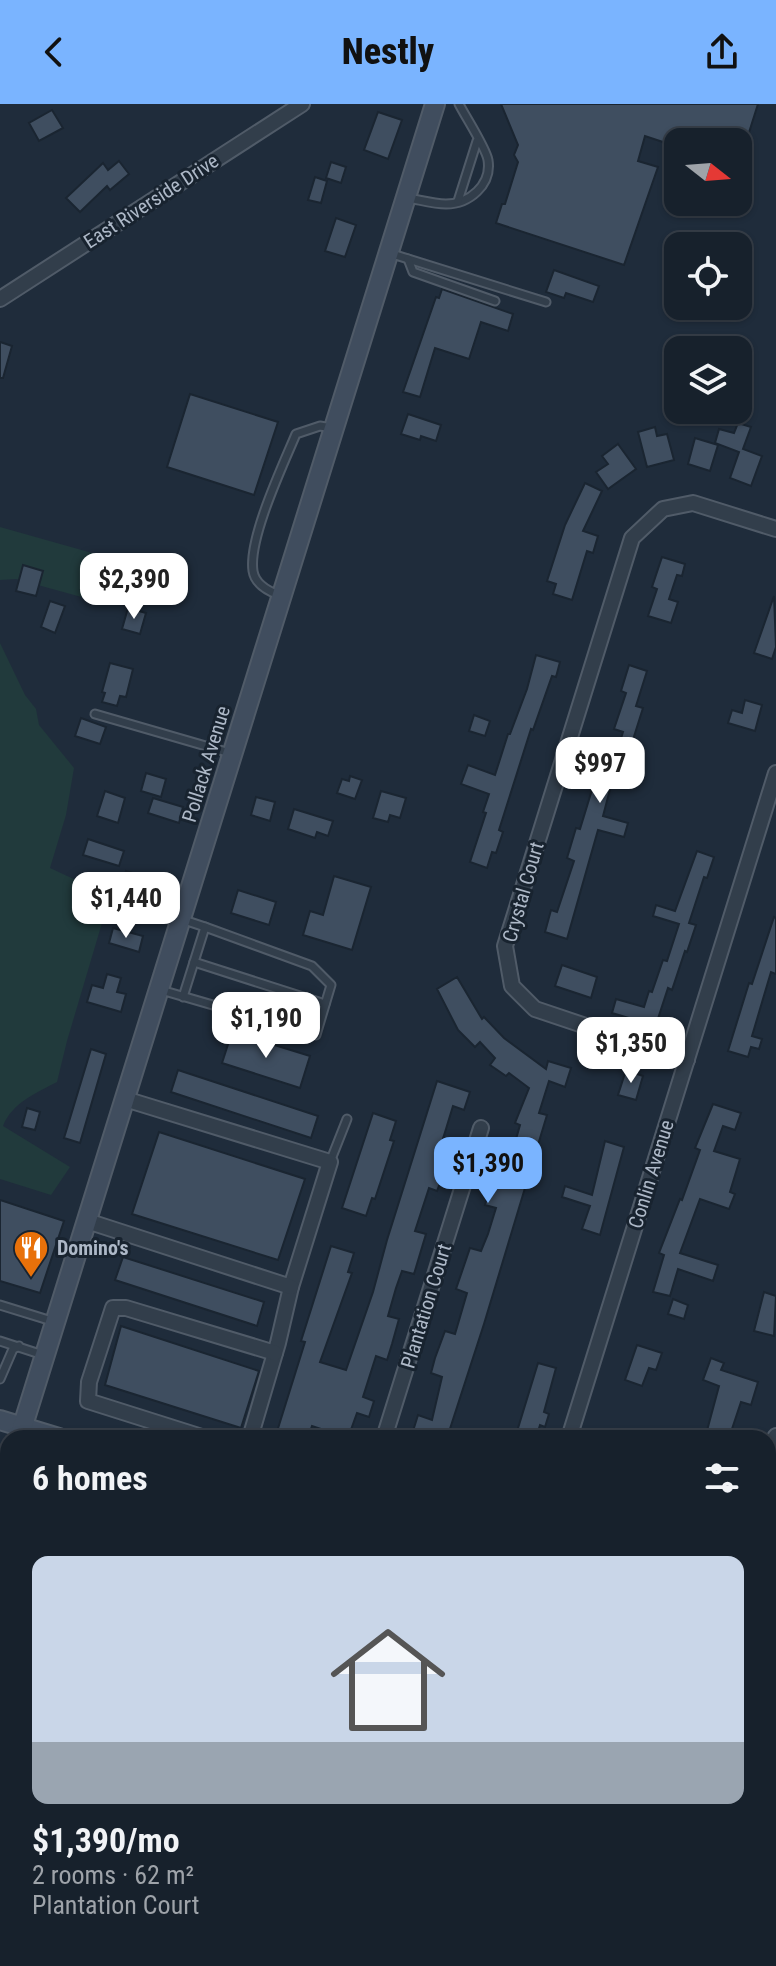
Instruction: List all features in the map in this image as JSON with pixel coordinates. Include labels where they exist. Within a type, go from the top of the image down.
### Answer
[{"type":"street","name":"East Riverside Drive","points":[[0,299],[302,104]]},
{"type":"street","name":"Pollack Avenue","points":[[22,1430],[45,1356],[48,1320],[87,1221],[435,104]]},
{"type":"street","name":"Crystal Court","points":[[687,1060],[535,1009],[512,986],[505,946],[632,538],[663,509],[693,503],[776,529]]},
{"type":"street","name":"Conlin Avenue","points":[[571,1430],[776,773]]},
{"type":"street","points":[[125,1099],[330,1162],[291,1287],[252,1430]]},
{"type":"street","name":"Plantation Court","points":[[387,1430],[481,1128]]},
{"type":"street","points":[[87,1221],[291,1287]]},
{"type":"street","points":[[180,1430],[88,1401],[89,1382],[113,1308],[126,1308],[275,1353]]},
{"type":"lane","points":[[406,197],[446,204],[480,190],[488,161],[459,104]]},
{"type":"lane","points":[[458,201],[477,141]]},
{"type":"lane","points":[[389,253],[546,302]]},
{"type":"lane","points":[[408,259],[413,272],[495,301]]},
{"type":"lane","points":[[282,596],[266,591],[253,574],[253,551],[296,434],[320,426],[334,428]]},
{"type":"lane","points":[[95,714],[233,754]]},
{"type":"lane","points":[[159,990],[316,1035],[331,985],[312,966],[181,919]]},
{"type":"lane","points":[[183,997],[205,927]]},
{"type":"lane","points":[[194,962],[325,1004]]},
{"type":"lane","points":[[330,1162],[347,1119]]},
{"type":"lane","points":[[0,1305],[48,1320]]},
{"type":"lane","points":[[0,1341],[45,1356]]},
{"type":"lane","points":[[0,1379],[13,1349],[19,1346]]},
{"type":"green space","points":[[0,527],[110,558],[85,598],[16,579],[0,580]]},
{"type":"green space","points":[[0,643],[25,695],[36,709],[39,725],[74,768],[66,815],[50,868],[110,896],[57,1082],[19,1105],[3,1126],[70,1167],[51,1195],[0,1179]]},
{"type":"building","points":[[501,104],[758,104],[750,128],[664,128],[664,142],[645,136],[638,161],[658,167],[624,265],[496,223],[518,162],[514,155],[518,145]]},
{"type":"building","points":[[52,110],[63,128],[39,141],[29,123]]},
{"type":"building","points":[[378,112],[402,120],[388,159],[364,150]]},
{"type":"building","points":[[119,161],[129,174],[110,190],[107,186],[80,212],[66,198],[103,163],[108,170]]},
{"type":"building","points":[[331,162],[346,167],[341,183],[326,178]]},
{"type":"building","points":[[315,177],[327,181],[321,203],[308,200]]},
{"type":"building","points":[[336,218],[356,225],[345,257],[325,251]]},
{"type":"building","points":[[554,270],[599,286],[593,302],[566,293],[564,298],[546,292]]},
{"type":"building","points":[[442,289],[513,314],[508,331],[481,322],[469,359],[435,348],[420,397],[403,392],[436,297],[439,298]]},
{"type":"building","points":[[0,342],[12,346],[3,378],[0,378]]},
{"type":"building","points":[[190,394],[278,422],[254,495],[167,467]]},
{"type":"building","points":[[408,414],[441,425],[436,441],[401,434]]},
{"type":"building","points":[[738,424],[751,427],[743,449],[762,456],[751,486],[730,478],[739,452],[715,443],[719,429],[734,433]]},
{"type":"building","points":[[655,427],[657,436],[667,434],[674,460],[647,467],[638,432]]},
{"type":"building","points":[[695,438],[718,445],[710,471],[688,464]]},
{"type":"building","points":[[618,444],[636,469],[608,489],[596,472],[608,464],[602,456]]},
{"type":"building","points":[[585,483],[602,491],[583,531],[598,536],[593,553],[587,551],[572,600],[553,594],[556,584],[547,581],[565,525]]},
{"type":"building","points":[[662,557],[685,564],[682,576],[677,575],[669,599],[678,602],[671,623],[648,616],[657,589],[652,587]]},
{"type":"building","points":[[23,565],[43,571],[36,596],[16,591]]},
{"type":"building","points":[[774,596],[776,647],[772,659],[754,653]]},
{"type":"building","points":[[50,601],[65,606],[55,633],[41,627]]},
{"type":"building","points":[[128,608],[146,613],[140,634],[122,629]]},
{"type":"building","points":[[536,655],[560,662],[531,729],[499,830],[503,832],[487,868],[470,862],[489,794],[461,784],[468,765],[495,775],[527,689]]},
{"type":"building","points":[[110,663],[133,669],[126,697],[120,696],[117,706],[102,702]]},
{"type":"building","points":[[629,665],[647,671],[636,706],[643,708],[624,782],[613,778],[603,816],[628,823],[624,837],[598,830],[567,939],[545,932],[551,910],[557,912],[574,861],[567,858],[576,828],[580,829],[602,757],[614,761],[623,732],[614,729],[626,693],[621,691]]},
{"type":"building","points":[[745,700],[762,705],[755,731],[728,723],[732,710],[742,713]]},
{"type":"building","points":[[474,715],[490,721],[485,736],[469,731]]},
{"type":"building","points":[[81,718],[106,727],[100,744],[75,736]]},
{"type":"building","points":[[146,773],[166,779],[161,797],[141,791]]},
{"type":"building","points":[[350,776],[362,780],[355,799],[337,793],[342,779],[349,781]]},
{"type":"building","points":[[105,791],[125,798],[118,823],[97,816]]},
{"type":"building","points":[[381,791],[406,798],[400,818],[390,815],[388,822],[373,818]]},
{"type":"building","points":[[256,797],[275,802],[270,821],[251,815]]},
{"type":"building","points":[[153,798],[183,807],[179,823],[148,813]]},
{"type":"building","points":[[294,809],[333,821],[328,836],[317,832],[315,838],[288,829]]},
{"type":"building","points":[[88,839],[124,851],[119,866],[83,855]]},
{"type":"building","points":[[697,851],[714,857],[689,923],[696,925],[687,952],[672,990],[668,988],[653,1034],[637,1028],[639,1021],[612,1013],[616,999],[644,1007],[649,991],[652,992],[663,960],[667,961],[679,924],[653,916],[656,905],[675,911]]},
{"type":"building","points":[[126,871],[160,882],[155,896],[122,885]]},
{"type":"building","points":[[334,876],[371,887],[352,950],[303,935],[310,911],[323,915]]},
{"type":"building","points":[[238,890],[276,902],[269,925],[231,913]]},
{"type":"building","points":[[774,917],[776,974],[771,972],[752,1036],[762,1039],[759,1049],[751,1047],[748,1057],[728,1051]]},
{"type":"building","points":[[113,928],[143,936],[139,952],[109,943]]},
{"type":"building","points":[[562,965],[597,977],[591,998],[555,986]]},
{"type":"building","points":[[107,974],[121,978],[117,992],[126,994],[121,1012],[87,1002],[92,985],[103,988]]},
{"type":"building","points":[[457,977],[482,1019],[484,1017],[504,1038],[546,1069],[548,1061],[571,1068],[565,1087],[549,1081],[539,1113],[547,1115],[450,1430],[413,1430],[418,1415],[432,1420],[442,1377],[431,1373],[435,1358],[445,1331],[455,1334],[467,1293],[456,1289],[470,1248],[481,1251],[488,1234],[496,1208],[485,1205],[496,1164],[508,1167],[520,1125],[515,1123],[529,1088],[509,1073],[506,1076],[490,1065],[495,1058],[480,1042],[475,1047],[458,1030],[437,989]]},
{"type":"building","points":[[232,1032],[310,1056],[300,1088],[222,1063]]},
{"type":"building","points":[[91,1049],[106,1054],[80,1143],[64,1138]]},
{"type":"building","points":[[178,1070],[318,1116],[311,1138],[171,1092]]},
{"type":"building","points":[[626,1070],[643,1076],[636,1100],[618,1095]]},
{"type":"building","points":[[437,1081],[470,1092],[464,1110],[453,1106],[440,1148],[452,1151],[437,1191],[429,1188],[415,1231],[426,1234],[414,1274],[402,1271],[396,1288],[388,1316],[399,1319],[392,1344],[387,1360],[376,1356],[363,1397],[374,1401],[369,1417],[357,1413],[351,1430],[324,1430],[312,1426],[311,1430],[278,1430],[331,1246],[354,1253],[348,1272],[352,1273],[320,1362],[346,1370]]},
{"type":"building","points":[[713,1104],[741,1113],[735,1130],[723,1126],[714,1151],[740,1159],[730,1192],[735,1194],[729,1209],[700,1199],[680,1253],[718,1265],[713,1281],[678,1269],[670,1296],[653,1292],[664,1255],[659,1253],[682,1200],[700,1150],[695,1148]]},
{"type":"building","points":[[27,1108],[40,1112],[35,1130],[22,1127]]},
{"type":"building","points":[[373,1113],[396,1121],[390,1140],[394,1141],[375,1199],[372,1198],[366,1216],[342,1208]]},
{"type":"building","points":[[159,1132],[305,1179],[278,1260],[132,1214]]},
{"type":"building","points":[[605,1141],[624,1147],[600,1235],[582,1229],[590,1206],[562,1197],[565,1186],[592,1195]]},
{"type":"building","points":[[0,1200],[64,1221],[40,1293],[0,1281]]},
{"type":"building","points":[[123,1257],[264,1302],[257,1326],[115,1280]]},
{"type":"building","points":[[764,1292],[776,1296],[774,1336],[754,1331]]},
{"type":"building","points":[[673,1299],[688,1305],[684,1319],[668,1314]]},
{"type":"building","points":[[121,1326],[259,1371],[241,1428],[105,1385]]},
{"type":"building","points":[[637,1345],[662,1353],[656,1370],[649,1368],[642,1386],[625,1380]]},
{"type":"building","points":[[711,1358],[724,1363],[721,1370],[758,1382],[751,1405],[741,1402],[732,1430],[707,1430],[719,1386],[703,1380]]},
{"type":"building","points":[[538,1363],[556,1368],[544,1412],[549,1414],[545,1427],[540,1425],[538,1430],[517,1430]]},
{"type":"place","name":"Domino's","points":[[31,1279]]}]
